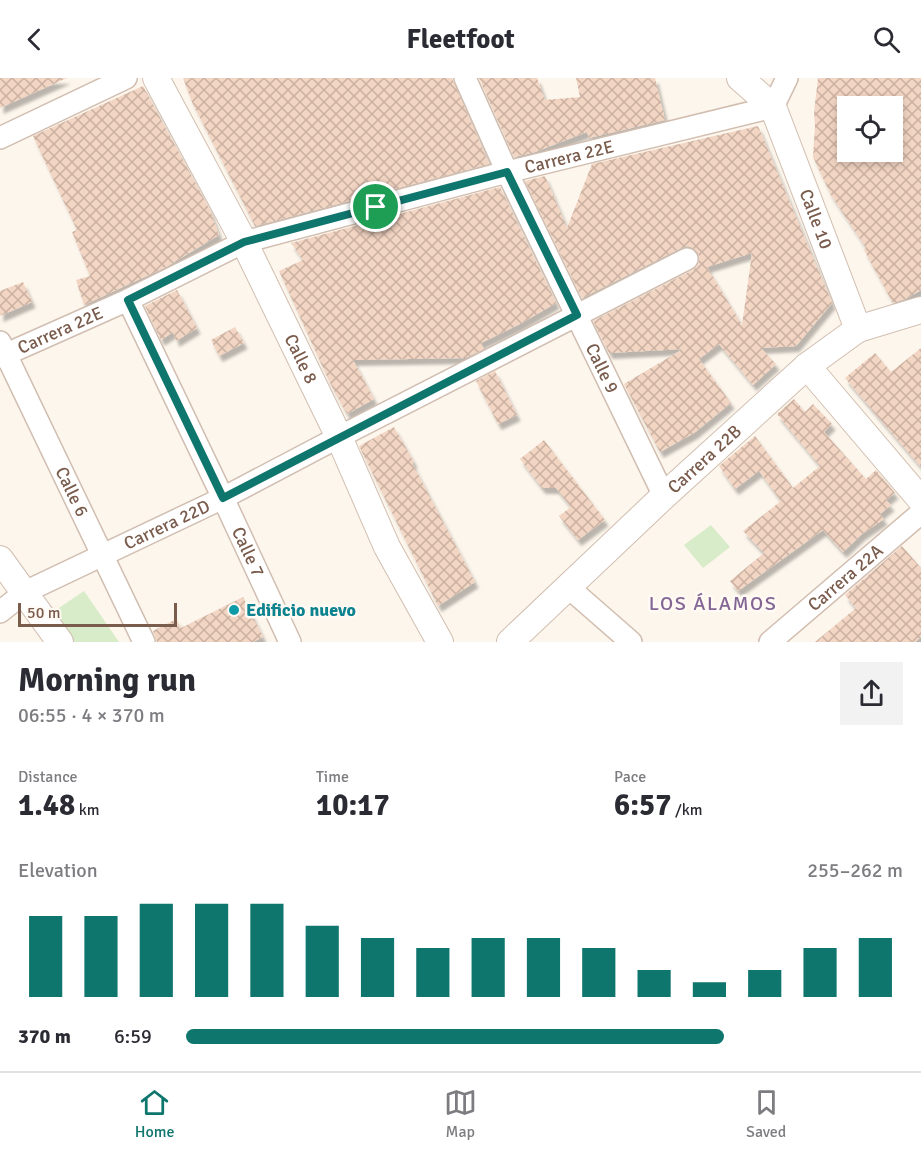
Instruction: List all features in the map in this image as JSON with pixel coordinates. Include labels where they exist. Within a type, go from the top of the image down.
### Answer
[{"type":"street","points":[[0,138],[126,78]]},
{"type":"street","name":"Calle 8","points":[[156,78],[244,242],[339,437],[387,547],[440,642]]},
{"type":"street","name":"Calle 9","points":[[465,78],[507,172],[664,496]]},
{"type":"street","name":"Calle 10","points":[[740,78],[773,108],[858,329]]},
{"type":"street","points":[[773,108],[787,78]]},
{"type":"street","name":"Carrera 22E","points":[[2,351],[128,300],[244,242],[507,172],[773,108]]},
{"type":"street","name":"Carrera 22D","points":[[0,612],[25,592],[223,498],[687,259]]},
{"type":"street","name":"Calle 7","points":[[128,300],[290,642]]},
{"type":"street","name":"Carrera 22B","points":[[510,642],[664,496],[807,366],[858,329],[921,310]]},
{"type":"street","name":"Calle 6","points":[[2,351],[144,642]]},
{"type":"street","points":[[807,366],[921,500]]},
{"type":"street","name":"Carrera 22A","points":[[770,642],[921,513]]},
{"type":"street","points":[[0,559],[60,642]]},
{"type":"street","points":[[568,587],[630,642]]},
{"type":"green space","points":[[711,525],[730,547],[703,568],[684,545]]},
{"type":"green space","points":[[84,591],[119,642],[69,642],[50,614]]},
{"type":"building","points":[[0,78],[67,78],[0,108]]},
{"type":"building","points":[[183,78],[452,78],[489,164],[255,226],[192,102]]},
{"type":"building","points":[[479,78],[537,78],[545,100],[580,97],[576,78],[655,78],[665,120],[589,138],[587,132],[535,152],[514,157]]},
{"type":"building","points":[[818,78],[921,78],[921,290],[893,303],[864,250],[866,248],[831,195],[813,157],[814,112]]},
{"type":"building","points":[[143,86],[210,210],[219,235],[166,267],[84,305],[76,280],[90,276],[72,232],[77,230],[33,136]]},
{"type":"building","points":[[758,126],[832,303],[796,346],[761,348],[776,364],[753,385],[719,344],[699,359],[731,403],[694,433],[660,452],[624,384],[683,349],[609,353],[593,321],[693,270],[698,265],[699,254],[687,246],[681,248],[582,298],[525,181],[545,176],[567,228],[592,164]],"holes":[[[752,253],[742,325],[707,267]]]},
{"type":"building","points":[[500,187],[556,303],[481,343],[484,349],[465,358],[353,360],[374,399],[347,414],[330,383],[279,271],[303,260],[291,243]]},
{"type":"building","points":[[23,282],[32,302],[0,316],[0,291]]},
{"type":"building","points":[[177,290],[197,328],[176,341],[173,332],[161,340],[145,306]]},
{"type":"building","points":[[235,327],[244,343],[219,356],[211,340]]},
{"type":"building","points":[[921,348],[921,467],[845,378],[875,353],[891,372]]},
{"type":"building","points":[[495,371],[517,415],[498,424],[476,381]]},
{"type":"building","points":[[794,399],[805,412],[813,404],[832,424],[824,432],[866,479],[876,470],[895,493],[886,500],[891,505],[880,514],[884,519],[862,534],[843,552],[823,530],[738,591],[730,581],[764,553],[743,531],[781,501],[759,471],[735,489],[719,466],[755,436],[793,488],[820,466],[777,414]]},
{"type":"building","points":[[394,427],[475,582],[438,606],[359,446]]},
{"type":"building","points":[[544,440],[605,520],[578,540],[559,516],[571,507],[556,488],[542,488],[520,459]]},
{"type":"building","points":[[902,546],[921,568],[921,637],[915,642],[815,642],[856,608],[845,595]]},
{"type":"building","name":"Edificio nuevo","points":[[243,597],[263,637],[253,642],[157,642],[153,631],[176,619],[181,628]]},
{"type":"place","name":"Edificio nuevo","points":[[234,610]]},
{"type":"district","name":"LOS ÁLAMOS","points":[[713,603]]},
{"type":"route","points":[[507,172],[577,315],[223,498],[128,300],[244,242],[376,207],[507,172]]}]
